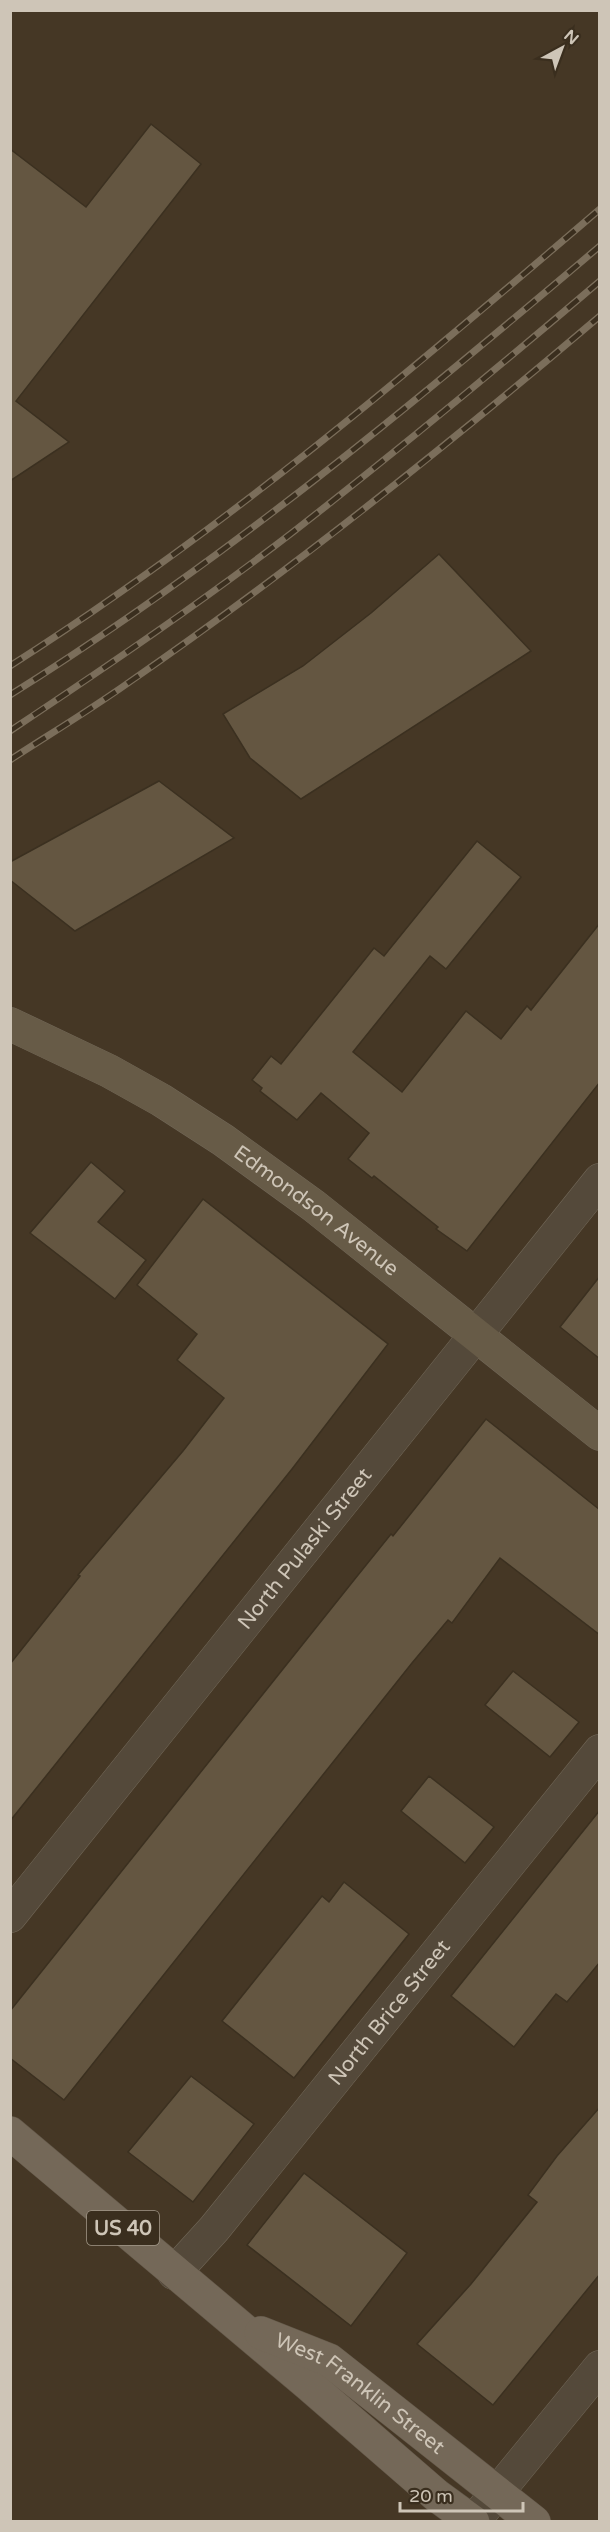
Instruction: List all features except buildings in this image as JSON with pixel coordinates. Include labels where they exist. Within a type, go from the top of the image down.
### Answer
[{"type":"main road","name":"Edmondson Avenue","points":[[10,1024],[109,1071],[161,1100],[223,1140],[314,1206],[600,1434]]},
{"type":"main road","name":"West Franklin Street","points":[[10,2133],[436,2495],[473,2522]]},
{"type":"main road","name":"West Franklin Street","points":[[235,2323],[330,2360],[534,2522]]},
{"type":"street","name":"North Pulaski Street","points":[[10,1916],[600,1180]]},
{"type":"street","name":"North Brice Street","points":[[174,2273],[221,2220],[600,1751]]},
{"type":"street","points":[[473,2522],[600,2367]]},
{"type":"railway","points":[[10,666],[88,615],[240,505],[458,330],[600,209]]},
{"type":"railway","points":[[10,695],[88,645],[239,538],[386,424],[600,246]]},
{"type":"railway","points":[[10,731],[153,634],[293,532],[371,471],[600,281]]},
{"type":"railway","points":[[10,760],[128,683],[250,596],[427,459],[600,316]]}]
